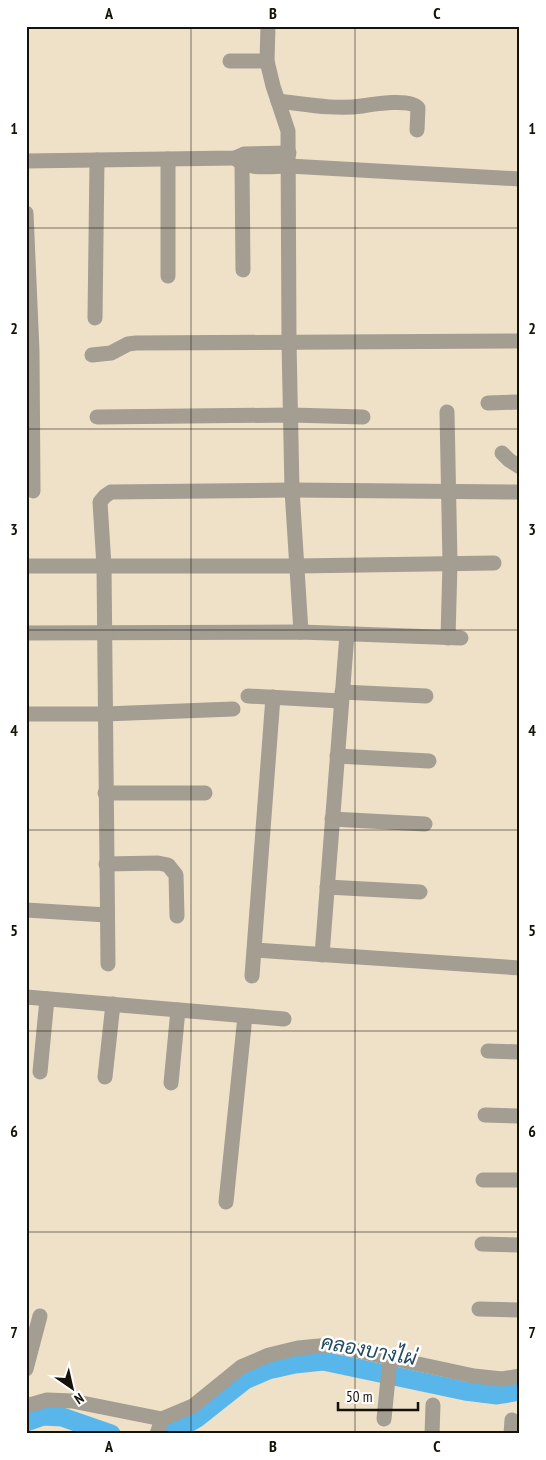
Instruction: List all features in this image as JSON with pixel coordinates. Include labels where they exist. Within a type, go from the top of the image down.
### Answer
[{"type":"street","points":[[268,26],[267,61],[288,131],[292,490],[302,632]]},
{"type":"street","points":[[230,61],[267,61]]},
{"type":"street","points":[[278,101],[353,107],[385,103],[413,104],[418,108],[418,130]]},
{"type":"street","points":[[240,159],[243,270]]},
{"type":"street","points":[[26,161],[289,159],[520,179]]},
{"type":"street","points":[[95,318],[97,160]]},
{"type":"street","points":[[168,160],[168,276]]},
{"type":"street","points":[[26,213],[33,491]]},
{"type":"street","points":[[92,356],[111,353],[128,344],[136,343],[520,341]]},
{"type":"street","points":[[488,403],[520,402]]},
{"type":"street","points":[[26,632],[302,632],[454,638],[450,563],[447,412]]},
{"type":"street","points":[[97,417],[291,415],[363,417]]},
{"type":"street","points":[[502,453],[508,460],[520,467]]},
{"type":"street","points":[[108,964],[103,633],[104,566],[100,502],[105,496],[111,492],[292,490],[520,492]]},
{"type":"street","points":[[26,566],[297,566],[494,563]]},
{"type":"street","points":[[322,954],[347,634]]},
{"type":"street","points":[[248,696],[426,696]]},
{"type":"street","points":[[252,976],[273,697]]},
{"type":"street","points":[[26,714],[105,714],[233,709]]},
{"type":"street","points":[[337,756],[428,761]]},
{"type":"street","points":[[105,793],[205,793]]},
{"type":"street","points":[[332,819],[424,824]]},
{"type":"street","points":[[106,864],[158,863],[168,865],[176,876],[178,916]]},
{"type":"street","points":[[327,887],[420,892]]},
{"type":"street","points":[[26,910],[107,915]]},
{"type":"street","points":[[255,950],[520,968]]},
{"type":"street","points":[[26,997],[284,1019]]},
{"type":"street","points":[[40,1072],[47,999]]},
{"type":"street","points":[[106,1077],[113,1004]]},
{"type":"street","points":[[171,1083],[178,1010]]},
{"type":"street","points":[[226,1202],[245,1016]]},
{"type":"street","points":[[488,1051],[520,1052]]},
{"type":"street","points":[[485,1115],[520,1116]]},
{"type":"street","points":[[484,1180],[520,1180]]},
{"type":"street","points":[[482,1244],[520,1245]]},
{"type":"street","points":[[479,1309],[520,1310]]},
{"type":"street","points":[[26,1369],[40,1316]]},
{"type":"street","points":[[26,1406],[47,1400],[72,1401],[159,1428],[193,1406],[241,1367],[268,1355],[298,1348],[330,1345],[390,1360],[474,1376],[502,1379],[520,1376]]},
{"type":"street","points":[[384,1419],[386,1382],[390,1360]]},
{"type":"street","points":[[432,1434],[433,1405]]},
{"type":"waterway","name":"คลองบางไผ่","points":[[170,1434],[197,1418],[245,1380],[268,1370],[295,1364],[323,1361],[465,1391],[497,1395],[520,1391]]},
{"type":"waterway","name":"คลองบางไผ่","points":[[26,1422],[43,1416],[62,1417],[111,1434]]}]
